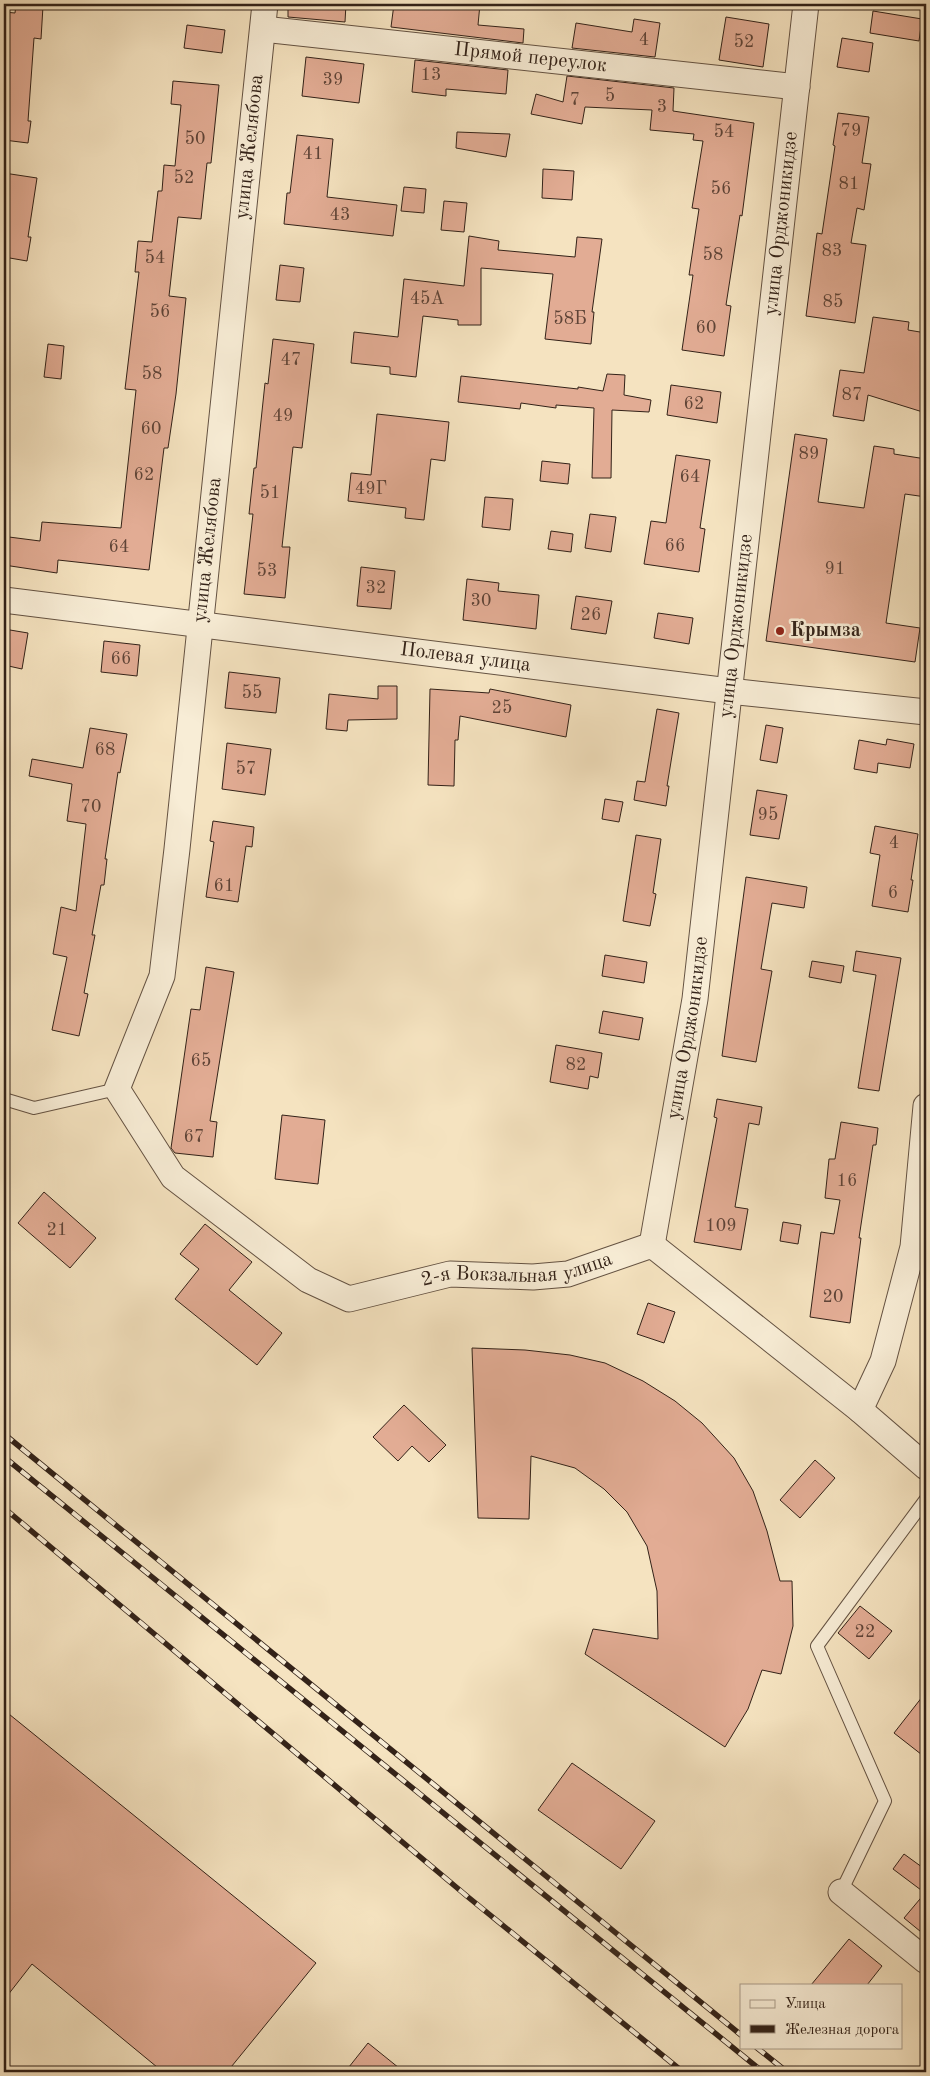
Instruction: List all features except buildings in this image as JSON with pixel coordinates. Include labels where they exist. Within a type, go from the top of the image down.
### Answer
[{"type":"street","name":"улица Желябова","points":[[117,1089],[162,976],[178,849],[265,4]]},
{"type":"street","name":"улица Орджоникидзе","points":[[652,1246],[695,999],[806,4]]},
{"type":"street","name":"Прямой переулок","points":[[263,29],[797,87]]},
{"type":"street","name":"Полевая улица","points":[[4,600],[729,691],[926,712]]},
{"type":"street","name":"2-я Вокзальная улица","points":[[117,1089],[173,1177],[308,1280],[349,1299],[450,1274],[533,1277],[568,1274],[652,1246]]},
{"type":"street","points":[[860,1410],[884,1362],[913,1247],[926,1106]]},
{"type":"street","points":[[652,1246],[860,1410],[926,1467]]},
{"type":"street","points":[[841,1892],[926,1961]]},
{"type":"lane","points":[[4,1099],[34,1108],[117,1089]]},
{"type":"lane","points":[[841,1892],[885,1801],[816,1646],[926,1499]]},
{"type":"railway","points":[[4,1434],[740,2034]]},
{"type":"railway","points":[[4,1457],[763,2072]]},
{"type":"railway","points":[[4,1508],[468,1897],[683,2072]]},
{"type":"railway","points":[[757,2048],[787,2072]]},
{"type":"place","name":"Крымза","points":[[780,631]]}]
